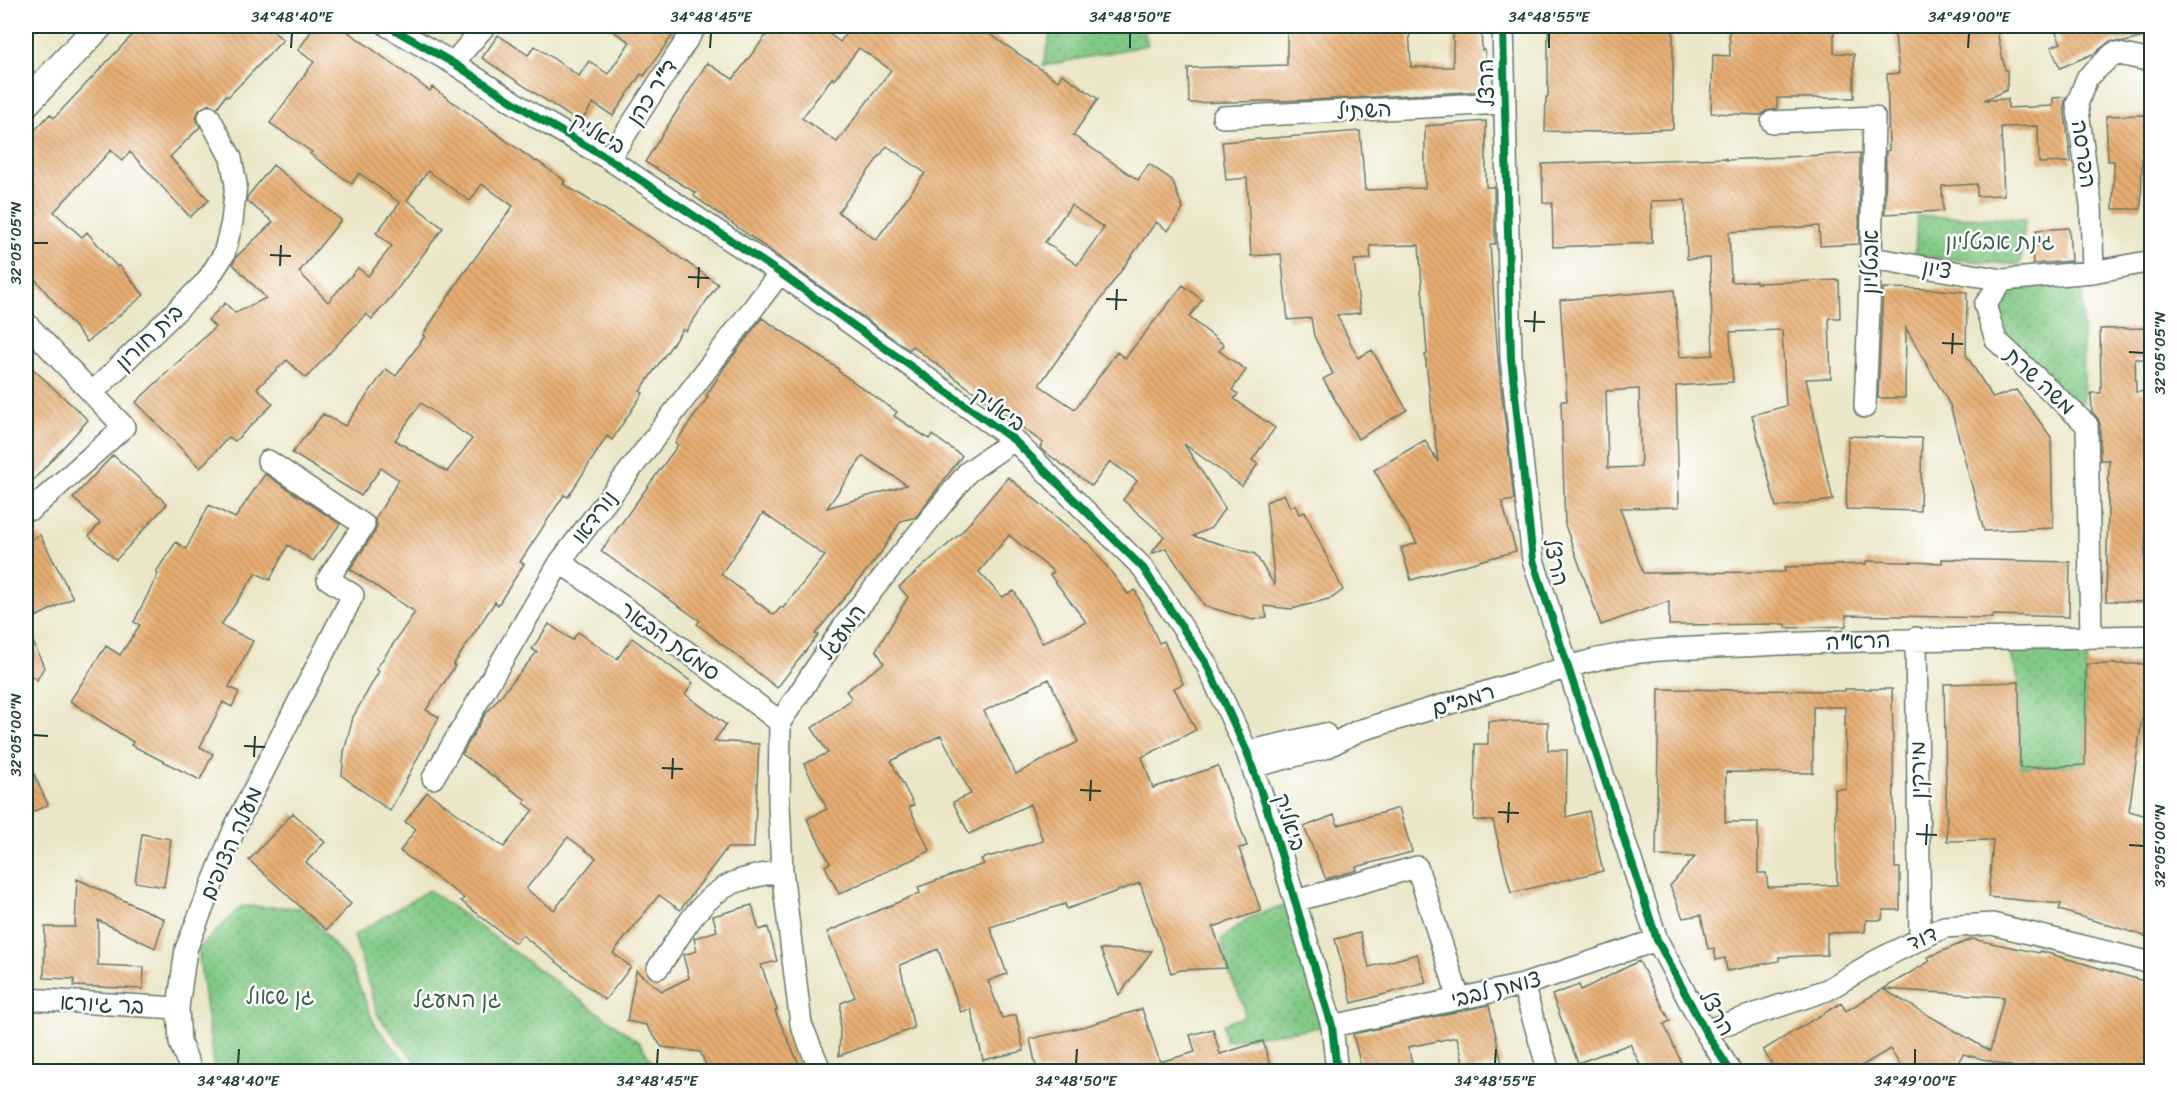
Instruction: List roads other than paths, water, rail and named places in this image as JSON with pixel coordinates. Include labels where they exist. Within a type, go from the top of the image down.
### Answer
[{"type":"main road","points":[[26,104],[99,26]]},
{"type":"street","name":"ביאליק","points":[[388,26],[448,60],[538,118],[609,159],[780,273],[1014,440],[1143,568],[1207,665],[1250,759],[1274,827],[1332,1026],[1337,1071]]},
{"type":"street","points":[[448,60],[469,26]]},
{"type":"street","points":[[448,60],[484,26]]},
{"type":"street","name":"ד\"ר כהן","points":[[609,159],[696,26]]},
{"type":"street","name":"הרצל","points":[[1503,26],[1511,358],[1533,560],[1657,940],[1705,1031],[1731,1071]]},
{"type":"street","name":"הפרסה","points":[[2093,272],[2091,205],[2077,104],[2087,78],[2114,53],[2151,61]]},
{"type":"street","name":"השתיל","points":[[1223,117],[1504,103]]},
{"type":"street","name":"בית חורון","points":[[92,393],[207,281],[224,254],[232,222],[236,184],[231,158],[209,117]]},
{"type":"street","name":"אבטליון","points":[[1772,122],[1874,117],[1872,258],[1865,407]]},
{"type":"street","name":"ציון","points":[[1872,258],[2002,280]]},
{"type":"street","points":[[2002,280],[2093,272],[2151,261]]},
{"type":"street","name":"נורדאו","points":[[433,778],[560,562],[780,273]]},
{"type":"street","name":"משה שרת","points":[[2002,280],[1985,305],[1996,340],[2087,425],[2091,637]]},
{"type":"street","points":[[26,323],[124,427],[32,509]]},
{"type":"street","name":"המעגל","points":[[780,722],[846,624],[968,472],[1014,440]]},
{"type":"street","name":"מעלה הצופים","points":[[192,1071],[180,1043],[178,1008],[186,949],[236,825],[353,595],[327,579],[364,525],[268,461]]},
{"type":"street","name":"סמטת הבאר","points":[[560,562],[694,657],[780,722]]},
{"type":"street","points":[[1558,635],[1587,654],[1607,657]]},
{"type":"street","name":"הרא\"ה","points":[[1567,668],[1607,657],[1679,649],[1916,638],[2151,636]]},
{"type":"street","name":"מירקין","points":[[1916,638],[1920,938]]},
{"type":"street","name":"רמב\"ם","points":[[1250,759],[1319,735],[1358,731],[1567,668]]},
{"type":"street","points":[[780,722],[779,804],[782,871],[801,1024],[822,1071]]},
{"type":"street","points":[[1295,902],[1417,867],[1459,999]]},
{"type":"street","points":[[658,968],[699,909],[713,895],[732,883],[752,876],[782,871]]},
{"type":"street","name":"דוד","points":[[1705,1031],[1827,990],[1874,962],[1944,927],[1992,924],[2151,963]]},
{"type":"street","name":"צומת לבבי","points":[[1332,1026],[1523,985],[1657,940]]},
{"type":"street","points":[[1523,985],[1549,1071]]},
{"type":"street","name":"בר גיורא","points":[[26,999],[178,1008]]},
{"type":"park label","name":"גינת אבטליון","points":[[2000,241]]},
{"type":"park label","name":"גן שאול","points":[[280,996]]},
{"type":"park label","name":"גן המעגל","points":[[457,999]]}]
